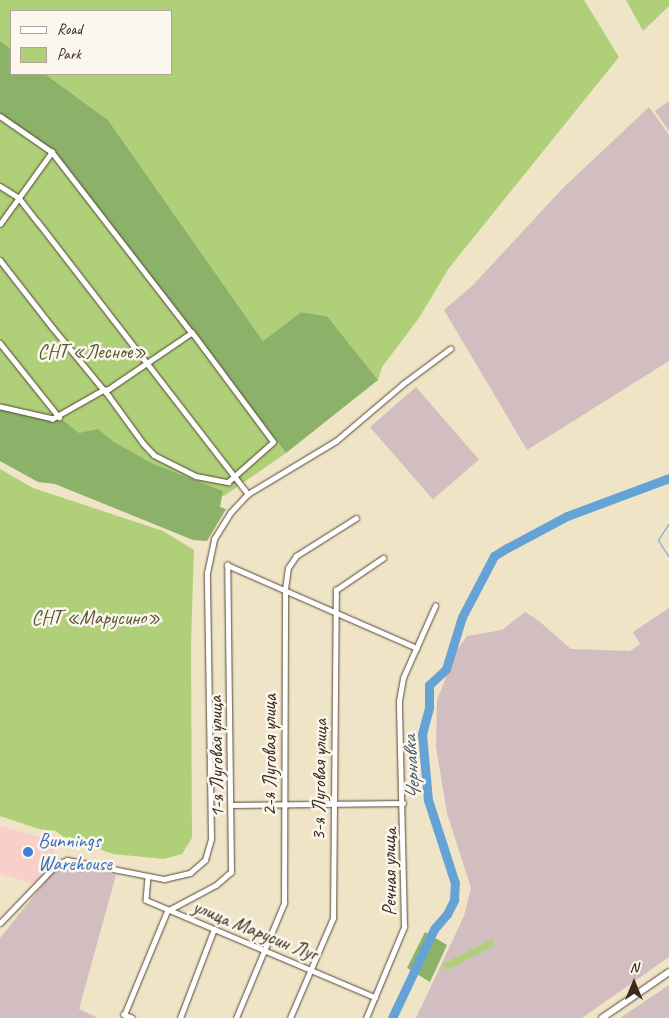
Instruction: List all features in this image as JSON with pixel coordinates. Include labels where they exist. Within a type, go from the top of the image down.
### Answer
[{"type":"main road","points":[[602,1018],[669,972]]},
{"type":"street","points":[[0,116],[52,152],[192,333],[273,442],[234,478],[222,482],[196,476],[154,455],[0,260]]},
{"type":"street","points":[[0,224],[52,152]]},
{"type":"street","points":[[0,186],[19,198],[248,494]]},
{"type":"street","points":[[0,407],[54,420],[192,333]]},
{"type":"street","points":[[0,343],[59,417]]},
{"type":"street","points":[[0,923],[56,865],[67,860],[148,877],[172,878],[190,873],[205,860],[211,848],[207,573],[211,547],[218,531],[248,494],[336,441],[403,384],[450,349]]},
{"type":"street","name":"2-я Луговая улица","points":[[236,1018],[284,903],[285,589],[288,568],[296,556],[356,518]]},
{"type":"street","name":"3-я Луговая улица","points":[[290,1018],[333,918],[334,610],[336,590],[383,558]]},
{"type":"street","name":"1-я Луговая улица","points":[[166,911],[216,885],[231,872],[232,805],[227,565],[285,589]]},
{"type":"street","points":[[285,589],[417,648]]},
{"type":"street","name":"Речная улица","points":[[366,1018],[404,927],[403,803],[399,701],[403,678],[435,606]]},
{"type":"street","points":[[232,805],[403,803]]},
{"type":"street","name":"улица Марусин Луг","points":[[148,877],[146,900],[166,911],[214,929],[375,997]]},
{"type":"street","points":[[132,1018],[124,1015],[166,911]]},
{"type":"street","points":[[180,1018],[214,929]]},
{"type":"shaded area","points":[[669,101],[669,131],[655,111]]},
{"type":"shaded area","points":[[649,107],[669,135],[669,361],[527,450],[444,310],[473,285],[564,187]]},
{"type":"shaded area","points":[[416,387],[479,459],[433,499],[370,427]]},
{"type":"shaded area","points":[[669,608],[669,957],[582,1018],[416,1018],[464,916],[471,888],[447,813],[436,747],[437,700],[457,650],[467,636],[502,630],[525,612],[539,621],[571,649],[630,651],[640,644],[633,632]]},
{"type":"shaded area","name":"Bunnings Warehouse","points":[[0,826],[55,841],[56,863],[36,885],[0,874]]},
{"type":"shaded area","points":[[68,862],[116,875],[79,1009],[98,1018],[0,1018],[0,938],[58,866]]},
{"type":"shaded area","points":[[669,985],[669,1018],[620,1018]]},
{"type":"green space","points":[[0,0],[584,0],[619,57],[449,268],[419,318],[382,367],[378,380],[327,316],[301,312],[263,341],[108,120],[46,75],[172,75],[172,10],[10,10],[10,48],[0,41]]},
{"type":"green space","points":[[626,0],[669,0],[669,6],[643,31]]},
{"type":"green space","points":[[0,41],[10,48],[10,75],[46,75],[108,120],[263,341],[301,312],[327,316],[378,380],[286,453],[57,155],[0,115]]},
{"type":"green space","name":"СНТ «Лесное»","points":[[0,115],[57,155],[286,453],[224,496],[0,418]]},
{"type":"green space","points":[[0,406],[54,422],[61,419],[79,433],[98,429],[114,442],[153,464],[223,491],[220,507],[226,509],[207,541],[193,540],[55,484],[38,482],[0,461]]},
{"type":"green space","name":"СНТ «Марусино»","points":[[0,469],[33,488],[163,531],[194,550],[191,645],[192,838],[182,854],[164,859],[113,854],[62,836],[56,831],[39,829],[0,816]]},
{"type":"green space","points":[[425,932],[447,945],[430,982],[407,968]]},
{"type":"green space","points":[[492,939],[495,945],[446,970],[443,964]]},
{"type":"waterway","name":"Чернавка","points":[[392,1018],[434,929],[447,914],[454,900],[455,883],[428,800],[422,734],[429,707],[429,685],[446,669],[462,617],[494,556],[567,516],[669,478]]},
{"type":"waterway","points":[[669,523],[658,540],[669,557]]},
{"type":"place","name":"Bunnings Warehouse","points":[[28,852]]}]
